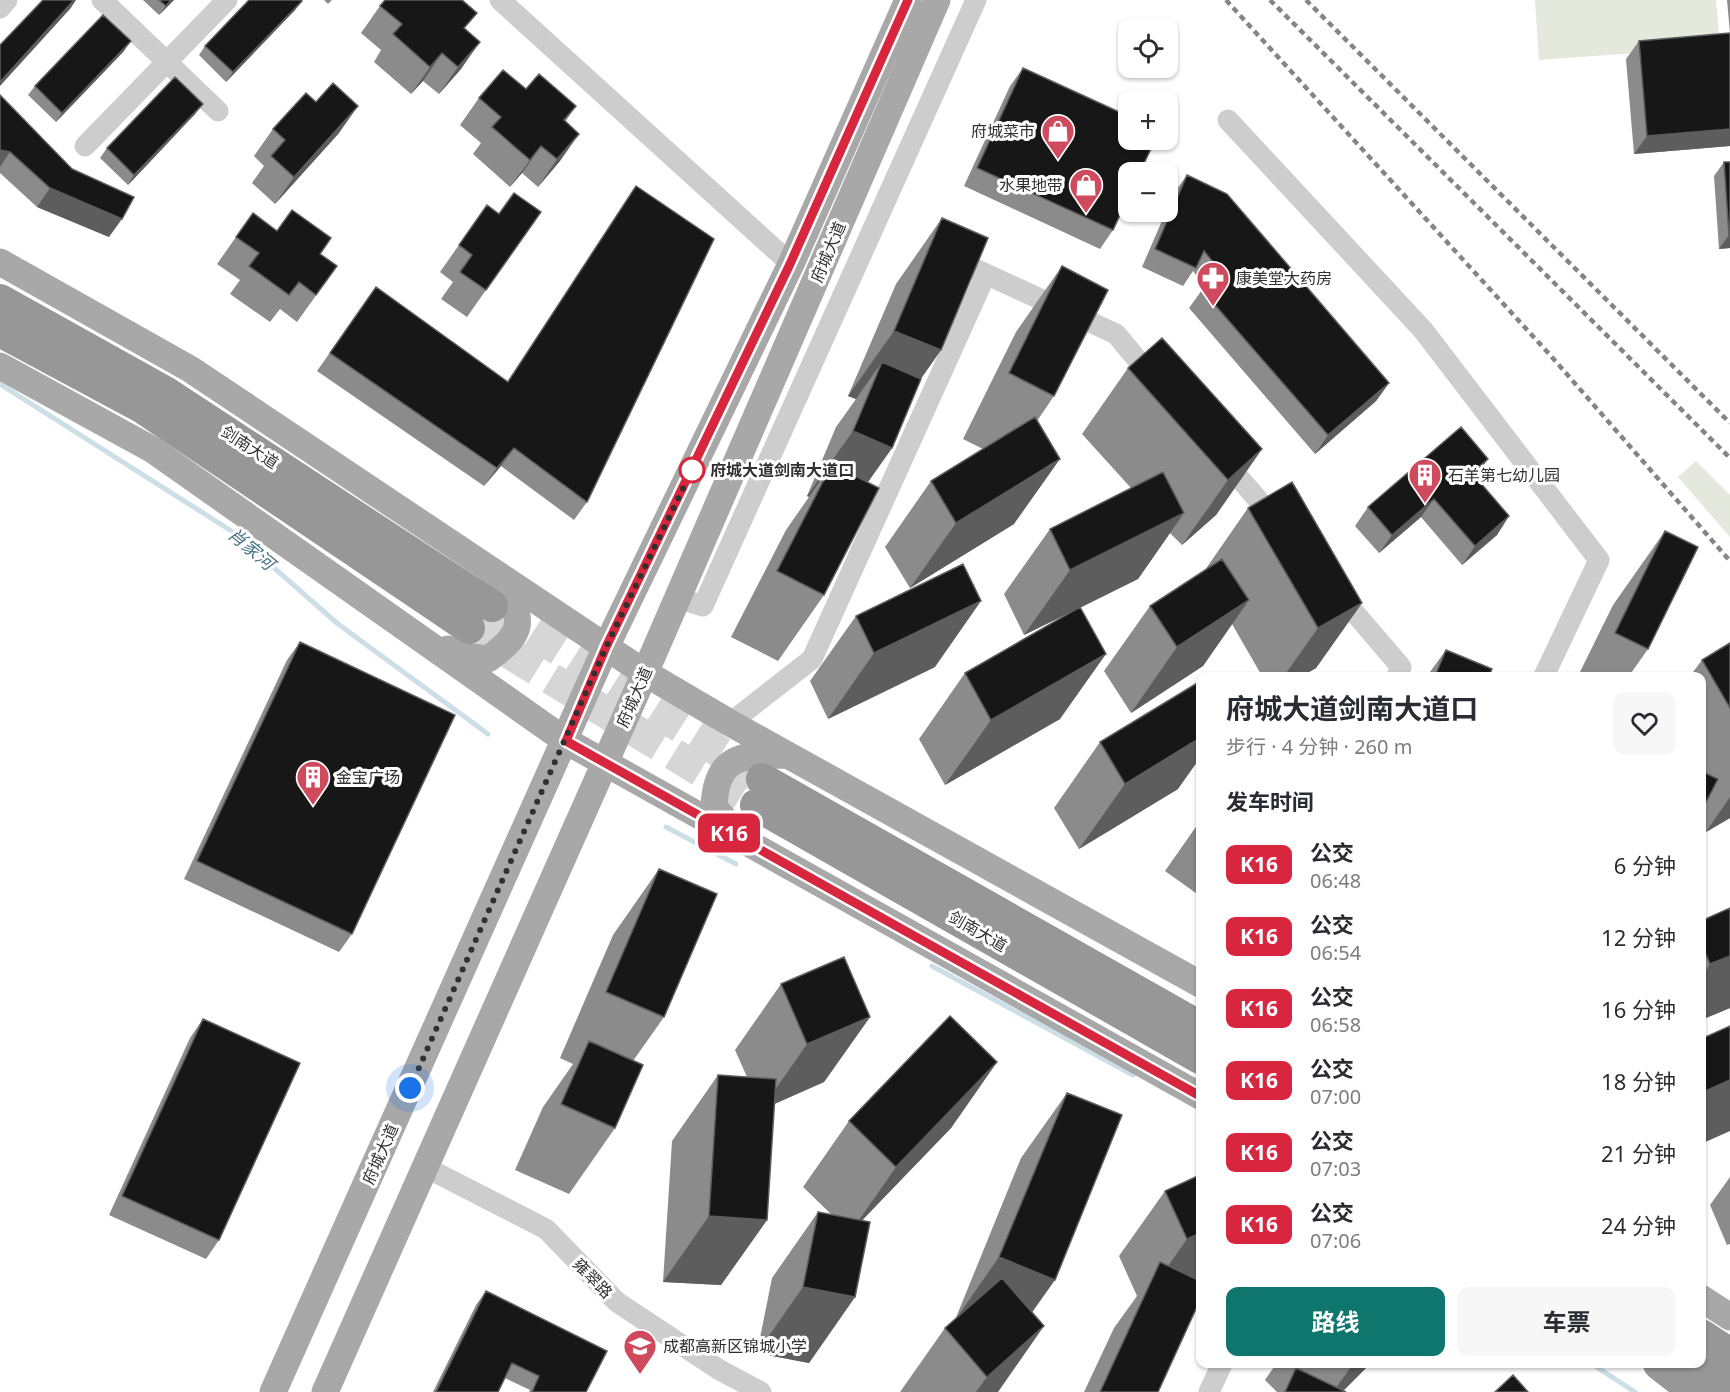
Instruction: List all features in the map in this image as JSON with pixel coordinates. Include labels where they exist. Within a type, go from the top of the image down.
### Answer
[{"type":"highway","name":"剑南大道","points":[[0,300],[165,392],[492,606]]},
{"type":"highway","name":"剑南大道","points":[[0,332],[143,408],[469,628]]},
{"type":"highway","name":"剑南大道","points":[[1196,1025],[759,792],[1196,1056]]},
{"type":"highway","points":[[1706,1338],[1730,1354]]},
{"type":"highway","points":[[1664,1368],[1695,1392]]},
{"type":"highway","points":[[1703,1368],[1730,1385]]},
{"type":"main road","name":"府城大道","points":[[273,1392],[566,741],[606,647],[790,264],[908,0]]},
{"type":"main road","name":"府城大道","points":[[325,1392],[678,598],[937,0]]},
{"type":"main road","points":[[4,265],[190,369],[645,673],[730,723],[1196,982]]},
{"type":"main road","points":[[0,366],[153,450],[566,741],[1196,1094]]},
{"type":"main road","points":[[427,641],[463,656],[488,659],[510,644],[517,626],[517,611],[480,562]]},
{"type":"main road","points":[[746,843],[714,807],[714,788],[721,773],[730,762],[746,755],[788,755]]},
{"type":"main road","points":[[1706,1301],[1730,1317]]},
{"type":"main road","points":[[1655,1368],[1695,1392]]},
{"type":"street","points":[[0,8],[7,0]]},
{"type":"street","points":[[102,0],[218,111]]},
{"type":"street","points":[[85,146],[227,0]]},
{"type":"street","points":[[500,0],[790,264]]},
{"type":"street","points":[[678,598],[703,606],[976,0]]},
{"type":"street","points":[[1227,120],[1423,330],[1599,560],[1546,672]]},
{"type":"street","points":[[935,250],[1116,334],[1170,397]]},
{"type":"street","points":[[730,723],[812,659],[986,274]]},
{"type":"street","points":[[1208,442],[1293,541]]},
{"type":"street","points":[[1324,577],[1401,667],[1399,672]]},
{"type":"street","name":"雍翠路","points":[[425,1167],[546,1229],[617,1302],[717,1369],[761,1392]]},
{"type":"street","points":[[1209,1392],[1220,1368]]},
{"type":"shaded area","points":[[1535,0],[1716,0],[1720,47],[1539,60]]},
{"type":"shaded area","points":[[1696,461],[1730,495],[1730,537],[1678,477]]},
{"type":"building","points":[[43,0],[74,0],[0,82],[0,45]]},
{"type":"building","points":[[159,0],[171,0],[166,6]]},
{"type":"building","points":[[249,0],[302,1],[233,72],[205,46]]},
{"type":"building","points":[[385,0],[462,0],[477,13],[464,28],[480,42],[458,67],[442,53],[430,67],[393,34],[402,24],[380,6]]},
{"type":"building","points":[[103,15],[131,41],[62,113],[35,86]]},
{"type":"building","points":[[1730,33],[1730,129],[1647,136],[1639,41]]},
{"type":"building","name":"府城菜市","points":[[1023,68],[1118,111],[1118,150],[1150,150],[1145,162],[1118,162],[1118,219],[1113,230],[977,168]]},
{"type":"building","points":[[503,70],[526,89],[539,74],[576,106],[564,120],[579,134],[557,159],[541,146],[530,160],[492,127],[501,117],[479,98]]},
{"type":"building","points":[[175,77],[203,104],[134,175],[107,148]]},
{"type":"building","points":[[333,83],[358,106],[294,177],[271,156],[285,140],[273,129],[306,93],[316,102]]},
{"type":"building","points":[[0,95],[72,169],[134,197],[122,219],[50,188],[10,152],[0,150]]},
{"type":"building","points":[[1724,162],[1730,162],[1730,235],[1729,235]]},
{"type":"building","points":[[1187,175],[1227,194],[1389,383],[1328,435],[1202,290],[1222,273],[1204,251],[1196,268],[1155,249],[1167,222],[1178,222],[1178,196]]},
{"type":"building","points":[[636,186],[714,239],[587,502],[514,448],[497,468],[330,353],[376,287],[508,382]]},
{"type":"building","points":[[514,193],[541,212],[486,290],[460,272],[472,255],[459,245],[487,205],[499,214]]},
{"type":"building","points":[[292,210],[331,238],[320,254],[337,266],[316,295],[299,282],[289,295],[249,266],[259,253],[236,237],[253,213],[277,231]]},
{"type":"building","points":[[942,218],[988,238],[941,350],[894,331]]},
{"type":"building","points":[[1062,266],[1108,290],[1054,396],[1009,373]]},
{"type":"building","points":[[1162,338],[1262,449],[1228,480],[1128,368]]},
{"type":"building","points":[[882,362],[921,379],[892,448],[853,431]]},
{"type":"building","points":[[1035,417],[1060,459],[956,523],[931,481]]},
{"type":"building","name":"石羊第七幼儿园","points":[[1461,427],[1488,459],[1472,473],[1509,516],[1475,546],[1434,499],[1392,535],[1368,507]]},
{"type":"building","points":[[832,464],[879,488],[824,595],[777,571]]},
{"type":"building","points":[[1163,472],[1184,513],[1070,570],[1050,529]]},
{"type":"building","points":[[1292,482],[1362,603],[1318,628],[1248,508]]},
{"type":"building","points":[[1665,531],[1698,547],[1648,649],[1615,633]]},
{"type":"building","points":[[1222,559],[1249,600],[1177,647],[1150,606]]},
{"type":"building","points":[[963,564],[981,601],[874,653],[856,616]]},
{"type":"building","points":[[1080,607],[1106,654],[991,720],[965,673]]},
{"type":"building","name":"金宝广场","points":[[300,642],[455,715],[352,934],[197,861]]},
{"type":"building","points":[[1730,643],[1730,708],[1702,660]]},
{"type":"building","points":[[1446,650],[1492,669],[1491,672],[1437,672]]},
{"type":"building","points":[[1196,684],[1196,740],[1125,784],[1100,742]]},
{"type":"building","points":[[1706,773],[1718,779],[1706,802]]},
{"type":"building","points":[[659,869],[717,894],[664,1017],[606,992]]},
{"type":"building","points":[[1730,908],[1730,956],[1710,964],[1706,955],[1706,919]]},
{"type":"building","points":[[844,957],[870,1017],[807,1044],[781,984]]},
{"type":"building","points":[[950,1016],[997,1062],[896,1167],[849,1121]]},
{"type":"building","points":[[203,1019],[300,1063],[219,1240],[122,1196]]},
{"type":"building","points":[[1730,1026],[1730,1080],[1706,1091],[1706,1037]]},
{"type":"building","points":[[589,1041],[643,1065],[615,1128],[561,1104]]},
{"type":"building","points":[[718,1075],[776,1079],[767,1220],[709,1216]]},
{"type":"building","points":[[1067,1093],[1122,1115],[1055,1280],[999,1257]]},
{"type":"building","points":[[1196,1177],[1196,1235],[1187,1239],[1165,1191]]},
{"type":"building","points":[[818,1212],[870,1222],[855,1297],[803,1287]]},
{"type":"building","points":[[1160,1262],[1196,1279],[1196,1309],[1158,1392],[1100,1392]]},
{"type":"building","points":[[1002,1278],[1044,1326],[987,1377],[945,1328]]},
{"type":"building","points":[[486,1291],[607,1351],[586,1392],[532,1392],[539,1376],[512,1363],[498,1392],[436,1392]]},
{"type":"building","points":[[1296,1368],[1346,1392],[1285,1392]]},
{"type":"building","points":[[1513,1375],[1528,1392],[1495,1392]]},
{"type":"waterway","name":"肖家河","points":[[0,384],[233,532],[338,624],[488,734]]},
{"type":"waterway","name":"肖家河","points":[[666,827],[736,864]]},
{"type":"waterway","name":"肖家河","points":[[932,966],[1133,1075]]},
{"type":"waterway","name":"肖家河","points":[[1598,1368],[1635,1392]]},
{"type":"tunnel","points":[[492,607],[759,777]]},
{"type":"tunnel","points":[[469,628],[756,805]]},
{"type":"railway","points":[[1226,0],[1551,356],[1730,561]]},
{"type":"railway","points":[[1270,0],[1730,458]]},
{"type":"railway","points":[[1306,0],[1730,423]]},
{"type":"bus line","name":"K16","points":[[908,0],[790,264],[606,647],[566,741],[1196,1094]]},
{"type":"place","name":"府城菜市","points":[[1058,160]]},
{"type":"place","name":"水果地带","points":[[1086,214]]},
{"type":"place","name":"康美堂大药房","points":[[1213,307]]},
{"type":"place","name":"府城大道剑南大道口","points":[[692,470]]},
{"type":"place","name":"石羊第七幼儿园","points":[[1425,504]]},
{"type":"place","name":"金宝广场","points":[[313,806]]},
{"type":"place","name":"成都高新区锦城小学","points":[[640,1375]]},
{"type":"route","points":[[410,1088],[606,647],[692,470]]}]
